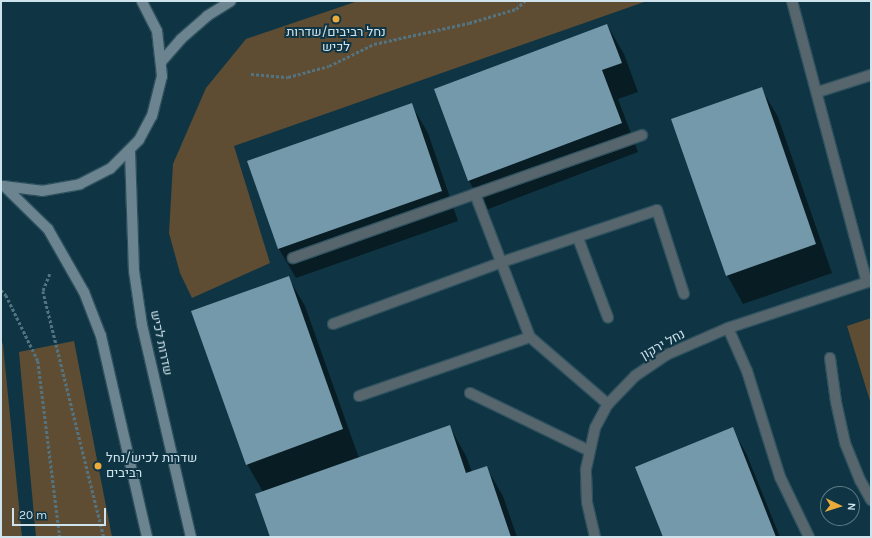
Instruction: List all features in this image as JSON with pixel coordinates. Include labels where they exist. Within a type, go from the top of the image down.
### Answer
[{"type":"street","points":[[2,186],[42,192],[80,184],[110,170],[130,151],[146,129],[155,110],[160,90],[162,61],[157,31],[142,1]]},
{"type":"street","points":[[162,61],[197,25],[231,1]]},
{"type":"street","points":[[792,1],[869,282]]},
{"type":"street","points":[[818,92],[871,75]]},
{"type":"street","points":[[293,258],[642,135]]},
{"type":"street","name":"שדרות לכיש","points":[[130,151],[134,271],[142,325],[191,537]]},
{"type":"street","points":[[2,186],[48,229],[84,292],[101,336],[147,537]]},
{"type":"street","points":[[475,194],[530,337],[608,404]]},
{"type":"street","points":[[333,324],[502,262],[578,238],[657,210],[684,294]]},
{"type":"street","points":[[578,238],[608,318]]},
{"type":"street","name":"נחל ירקון","points":[[595,537],[587,502],[586,469],[595,428],[608,404],[635,376],[666,356],[728,328],[869,282]]},
{"type":"street","points":[[728,328],[747,371],[780,477],[809,537]]},
{"type":"street","points":[[359,396],[530,337]]},
{"type":"street","points":[[830,358],[836,402],[845,443],[860,480],[871,500]]},
{"type":"street","points":[[470,393],[590,451]]},
{"type":"path","points":[[251,74],[288,77],[329,66],[374,44],[469,23],[516,9],[526,1]]},
{"type":"path","points":[[60,250],[43,291],[104,537]]},
{"type":"path","points":[[1,290],[6,295],[38,361],[60,537]]},
{"type":"shaded area","points":[[358,1],[647,1],[234,146],[270,263],[192,298],[180,273],[169,233],[173,164],[206,88],[246,39]]},
{"type":"shaded area","points":[[871,318],[871,404],[847,326]]},
{"type":"shaded area","points":[[1,339],[3,345],[22,537],[1,537]]},
{"type":"shaded area","points":[[74,341],[112,537],[36,537],[19,352]]},
{"type":"building","points":[[607,24],[622,63],[602,70],[622,123],[468,181],[434,89]]},
{"type":"building","points":[[762,87],[816,244],[726,276],[671,119]]},
{"type":"building","points":[[412,103],[442,191],[278,249],[247,161]]},
{"type":"building","points":[[289,276],[343,429],[246,465],[191,311]]},
{"type":"building","points":[[450,425],[466,473],[487,466],[511,537],[270,537],[255,494]]},
{"type":"building","points":[[733,427],[776,537],[663,537],[635,467]]},
{"type":"place","name":"נחל רביבים/שדרות לכיש","points":[[336,19]]},
{"type":"place","name":"שדרות לכיש/נחל רביבים","points":[[98,466]]}]
